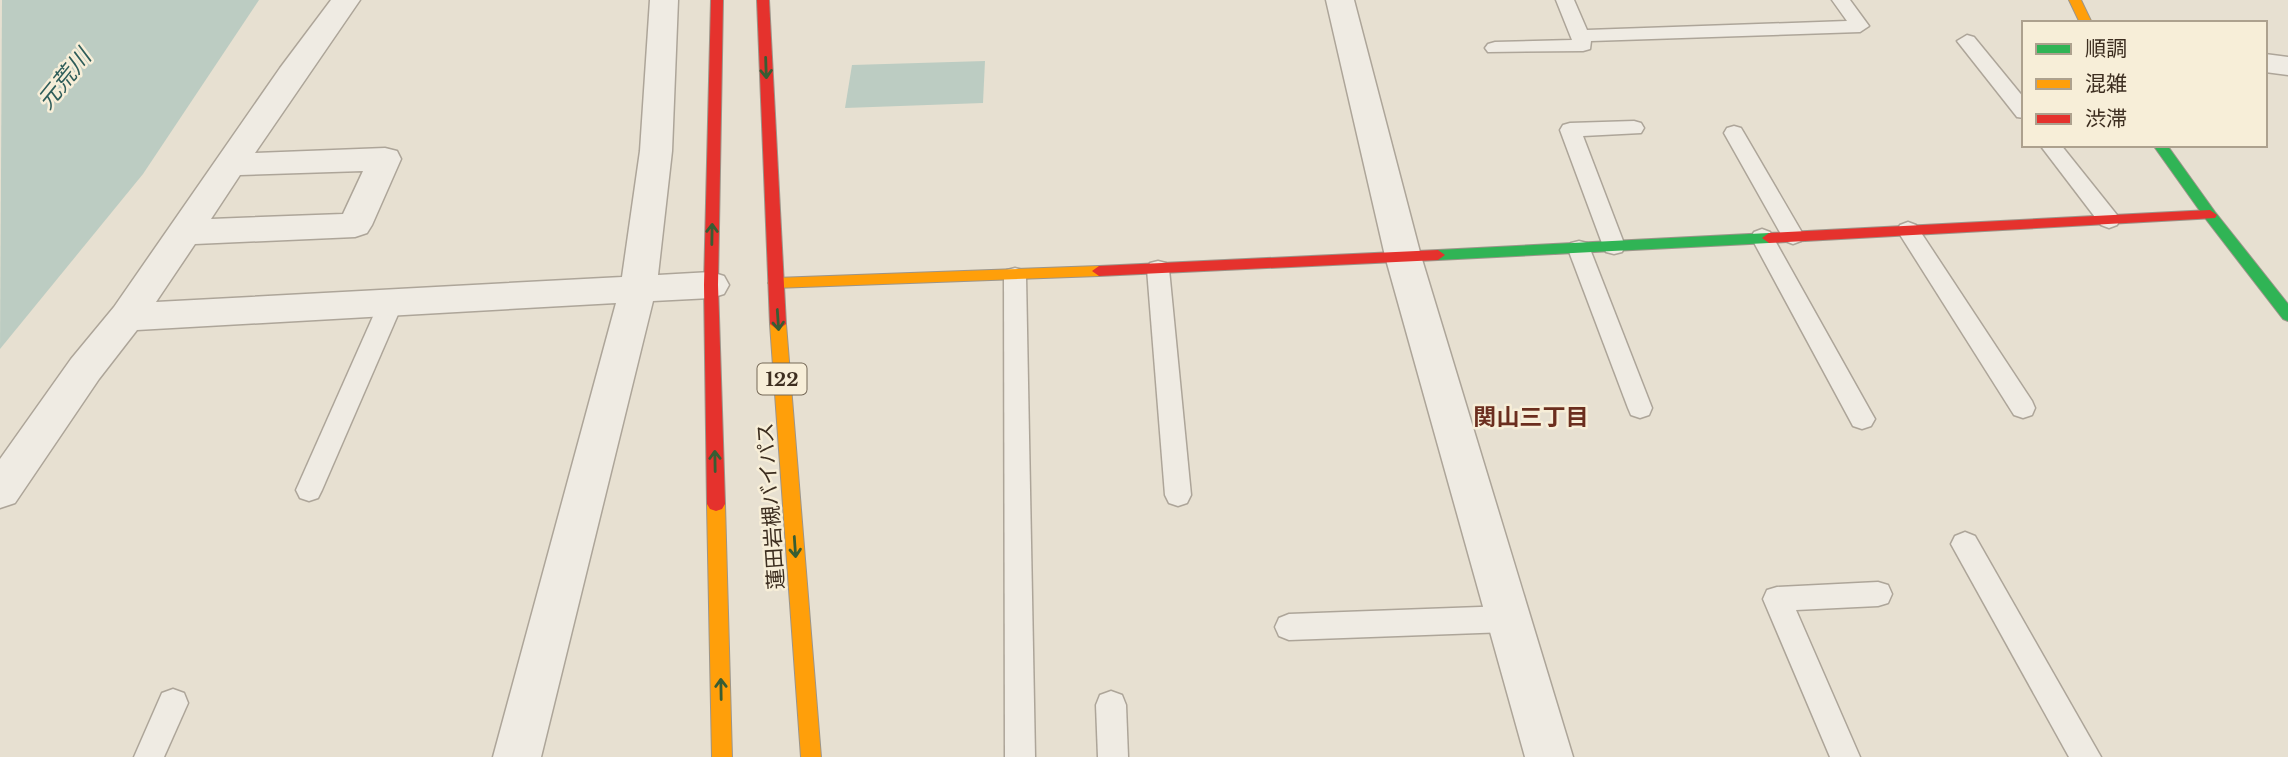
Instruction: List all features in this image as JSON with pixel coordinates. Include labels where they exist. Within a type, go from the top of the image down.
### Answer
[{"type":"main road","points":[[717,0],[711,285],[722,757]]},
{"type":"main road","name":"蓮田岩槻バイパス","points":[[763,0],[775,283],[811,757]]},
{"type":"main road","points":[[2075,0],[2085,21]]},
{"type":"main road","points":[[2161,147],[2210,215],[2288,315]]},
{"type":"main road","points":[[775,283],[1015,276],[2210,215]]},
{"type":"street","points":[[0,491],[85,369],[127,317],[291,75],[346,0]]},
{"type":"street","points":[[517,757],[638,288],[656,151],[664,0]]},
{"type":"street","points":[[1340,0],[1403,256],[1549,757]]},
{"type":"street","points":[[2267,63],[2288,66]]},
{"type":"street","points":[[184,232],[355,225],[385,159],[230,165]]},
{"type":"street","points":[[127,317],[711,285]]},
{"type":"lane","points":[[1495,48],[1583,45],[1565,0]]},
{"type":"lane","points":[[1580,36],[1860,26],[1841,0]]},
{"type":"lane","points":[[1967,41],[2022,110]]},
{"type":"lane","points":[[1614,246],[1570,130],[1634,128]]},
{"type":"lane","points":[[1734,133],[1793,236]]},
{"type":"lane","points":[[2052,147],[2109,220]]},
{"type":"lane","points":[[1908,230],[2022,408]]},
{"type":"lane","points":[[1762,237],[1862,419]]},
{"type":"lane","points":[[1579,249],[1640,408]]},
{"type":"lane","points":[[1158,269],[1178,495]]},
{"type":"lane","points":[[1015,276],[1020,757]]},
{"type":"lane","points":[[309,490],[391,303]]},
{"type":"lane","points":[[1965,544],[2086,757]]},
{"type":"lane","points":[[1845,757],[1777,600],[1878,594]]},
{"type":"lane","points":[[1289,627],[1507,619]]},
{"type":"lane","points":[[149,757],[173,703]]},
{"type":"lane","points":[[1111,705],[1113,757]]},
{"type":"water","name":"元荒川","points":[[2,0],[259,0],[143,174],[0,349]]},
{"type":"water","points":[[985,61],[983,103],[845,108],[852,65]]},
{"type":"traffic: fast","points":[[2161,147],[2210,215],[2288,315]]},
{"type":"traffic: fast","points":[[1438,255],[1769,238]]},
{"type":"traffic: slow","points":[[2075,0],[2085,21]]},
{"type":"traffic: slow","points":[[775,283],[1099,271]]},
{"type":"traffic: slow","points":[[778,324],[811,757]]},
{"type":"traffic: slow","points":[[716,504],[722,757]]},
{"type":"traffic: jam","points":[[716,504],[711,285],[717,0]]},
{"type":"traffic: jam","points":[[763,0],[778,324]]},
{"type":"traffic: jam","points":[[1769,238],[2210,215]]},
{"type":"traffic: jam","points":[[1099,271],[1438,255]]},
{"type":"district","name":"関山三丁目","points":[[1531,417]]}]
